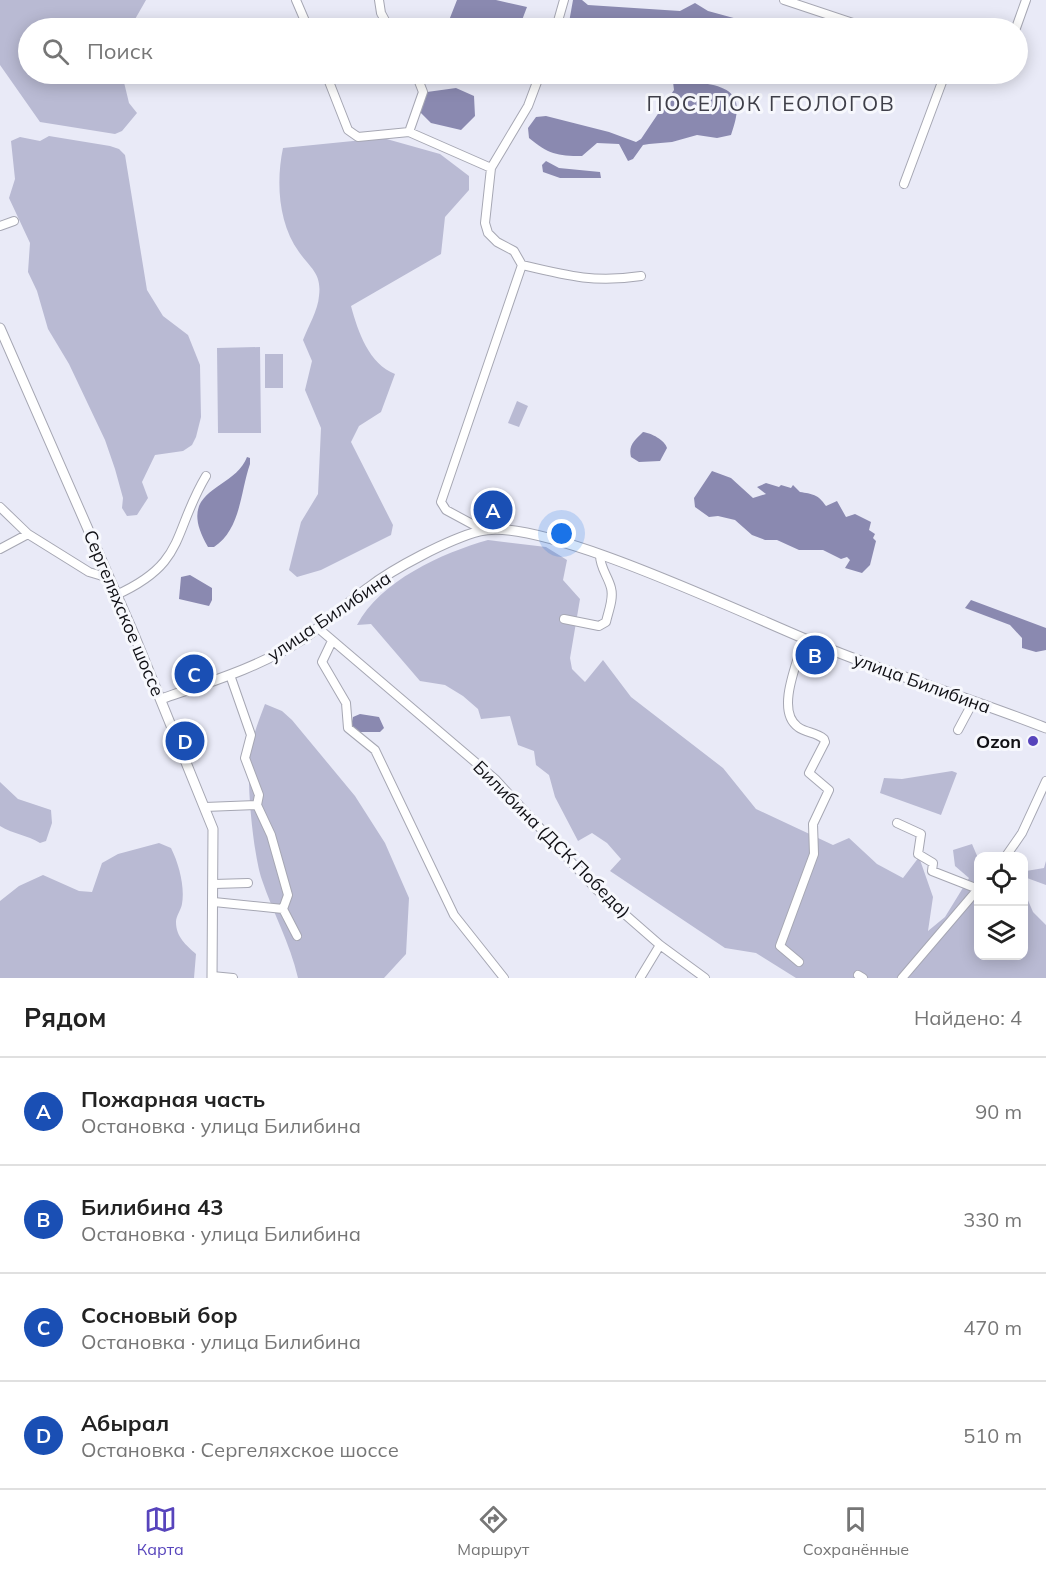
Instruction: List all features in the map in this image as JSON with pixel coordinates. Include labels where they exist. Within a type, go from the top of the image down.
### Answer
[{"type":"main road","name":"Сергеляхское шоссе","points":[[0,328],[161,699],[213,829],[212,977]]},
{"type":"main road","name":"улица Билибина","points":[[161,699],[276,656],[318,628],[370,586],[442,546],[483,530],[513,531],[547,537],[600,555],[804,639],[1046,728]]},
{"type":"street","points":[[296,0],[304,18]]},
{"type":"street","points":[[379,0],[384,18]]},
{"type":"street","points":[[559,18],[564,0]]},
{"type":"street","points":[[784,0],[838,18]]},
{"type":"street","points":[[1020,18],[1026,0]]},
{"type":"street","points":[[330,84],[350,134],[358,137],[409,132],[491,168]]},
{"type":"street","points":[[409,132],[423,92],[420,84]]},
{"type":"street","points":[[483,530],[446,510],[441,502],[522,265],[514,250],[497,242],[488,233],[485,223],[491,168],[528,106],[536,84]]},
{"type":"street","points":[[904,184],[941,84]]},
{"type":"street","points":[[0,226],[14,221]]},
{"type":"street","points":[[522,265],[579,279],[615,281],[641,276]]},
{"type":"street","points":[[116,595],[139,584],[164,565],[173,551],[206,476]]},
{"type":"street","points":[[0,507],[28,534],[89,572],[109,578]]},
{"type":"street","points":[[0,549],[28,534]]},
{"type":"street","points":[[564,619],[599,626],[606,622],[612,596],[611,587],[600,564],[600,555]]},
{"type":"street","name":"Билибина (ДСК Победа)","points":[[318,628],[495,779],[597,890],[660,945],[705,978]]},
{"type":"street","points":[[799,962],[780,945],[814,854],[813,824],[829,790],[809,773],[825,742],[824,739],[799,728],[788,714],[787,700],[804,639]]},
{"type":"street","points":[[332,641],[322,662],[346,703],[348,728],[375,750],[454,915],[504,978]]},
{"type":"street","points":[[230,675],[251,735],[245,758],[259,795],[256,805],[272,835],[288,895],[283,909],[297,936]]},
{"type":"street","points":[[958,730],[973,702]]},
{"type":"street","points":[[1009,852],[1022,833],[1046,781]]},
{"type":"street","points":[[205,807],[256,805]]},
{"type":"street","points":[[897,823],[921,834],[918,854],[933,864],[932,871],[978,889],[902,978]]},
{"type":"street","points":[[214,884],[248,883]]},
{"type":"street","points":[[214,902],[283,909]]},
{"type":"street","points":[[640,978],[660,945]]},
{"type":"street","points":[[212,977],[233,978]]},
{"type":"shaded area","points":[[0,0],[146,0],[136,18],[18,18],[18,84],[124,84],[129,103],[137,113],[122,131],[115,134],[40,122],[0,65]]},
{"type":"shaded area","points":[[457,0],[496,0],[527,7],[523,18],[450,18]]},
{"type":"shaded area","points":[[573,0],[582,0],[588,5],[680,11],[695,3],[708,11],[734,18],[570,18]]},
{"type":"shaded area","points":[[673,84],[708,84],[723,88],[730,93],[737,105],[731,135],[717,138],[697,135],[672,142],[643,145],[633,159],[628,161],[619,144],[597,143],[582,156],[566,155],[548,151],[529,138],[528,128],[536,117],[546,116],[609,132],[636,142],[641,139],[674,90]]},
{"type":"shaded area","points":[[456,88],[474,96],[475,116],[461,130],[431,123],[420,112],[427,92]]},
{"type":"shaded area","points":[[49,136],[110,146],[119,149],[125,155],[147,290],[163,316],[188,335],[200,365],[201,417],[196,437],[192,445],[183,451],[155,455],[142,482],[148,498],[137,515],[127,516],[122,508],[123,498],[105,440],[69,364],[48,329],[37,291],[28,272],[30,243],[9,198],[15,179],[11,141],[20,137],[40,141]]},
{"type":"shaded area","points":[[383,138],[440,154],[469,176],[469,190],[445,217],[441,254],[351,306],[361,336],[371,355],[378,363],[395,374],[381,412],[359,426],[351,442],[393,525],[391,535],[321,570],[297,577],[289,570],[301,522],[318,494],[321,428],[305,390],[312,361],[303,340],[317,307],[319,282],[314,271],[292,241],[283,215],[279,188],[283,148]]},
{"type":"shaded area","points":[[546,161],[559,168],[600,172],[601,178],[560,178],[543,172],[542,165]]},
{"type":"shaded area","points":[[260,347],[261,433],[218,433],[217,348]]},
{"type":"shaded area","points":[[265,354],[283,354],[283,388],[265,388]]},
{"type":"shaded area","points":[[517,401],[528,406],[519,427],[508,423]]},
{"type":"shaded area","points":[[643,432],[657,437],[666,445],[667,448],[660,461],[639,462],[631,457],[631,446]]},
{"type":"shaded area","points":[[247,457],[250,458],[250,464],[235,520],[223,539],[214,547],[208,547],[199,527],[198,513],[202,501],[231,477]]},
{"type":"shaded area","points":[[712,471],[731,478],[753,498],[766,494],[757,487],[766,483],[791,488],[793,485],[800,492],[817,497],[826,506],[837,501],[846,517],[855,514],[871,522],[869,530],[875,534],[873,538],[876,541],[870,565],[862,573],[845,568],[850,560],[847,557],[841,559],[823,550],[799,550],[777,540],[765,540],[752,535],[735,520],[718,516],[709,517],[695,507],[694,498]]},
{"type":"shaded area","points":[[488,540],[546,547],[567,560],[563,580],[580,599],[570,658],[572,669],[585,682],[603,660],[631,697],[723,768],[756,809],[833,845],[849,838],[877,864],[903,878],[919,857],[933,897],[928,931],[945,917],[969,878],[955,866],[953,850],[972,844],[975,852],[974,960],[1028,960],[1028,900],[1033,912],[1046,925],[1046,978],[796,978],[756,953],[725,948],[610,871],[621,859],[607,843],[592,833],[578,841],[555,797],[549,775],[536,765],[534,751],[518,745],[510,716],[481,719],[478,709],[463,696],[445,685],[420,681],[371,624],[357,625],[367,609],[396,582],[432,561]]},
{"type":"shaded area","points":[[190,575],[212,588],[212,600],[209,606],[179,599],[181,577]]},
{"type":"shaded area","points":[[971,600],[1046,628],[1046,650],[1036,652],[1022,648],[1022,638],[1010,625],[965,608]]},
{"type":"shaded area","points":[[265,704],[282,711],[292,720],[355,796],[385,843],[409,898],[406,954],[384,978],[298,978],[291,953],[262,880],[253,835],[249,780],[250,752]]},
{"type":"shaded area","points":[[360,714],[379,717],[384,728],[380,732],[355,732],[351,726],[353,717]]},
{"type":"shaded area","points":[[952,771],[957,773],[941,815],[880,793],[884,778],[902,779]]},
{"type":"shaded area","points":[[0,782],[18,799],[51,810],[52,823],[46,841],[40,843],[0,826]]},
{"type":"shaded area","points":[[159,843],[171,848],[179,868],[183,897],[176,927],[182,940],[196,954],[194,978],[0,978],[0,901],[19,886],[43,875],[79,891],[92,892],[102,863],[118,854]]},
{"type":"shaded area","points":[[1046,861],[1046,885],[1028,878],[1028,871],[1044,868]]},
{"type":"place","name":"Пожарная часть","points":[[493,510]]},
{"type":"place","name":"Билибина 43","points":[[815,655]]},
{"type":"place","name":"Сосновый бор","points":[[194,674]]},
{"type":"place","name":"Абырал","points":[[185,741]]},
{"type":"place","name":"Ozon","points":[[1033,741]]},
{"type":"district","name":"ПОСЕЛОК ГЕОЛОГОВ","points":[[771,103]]}]
